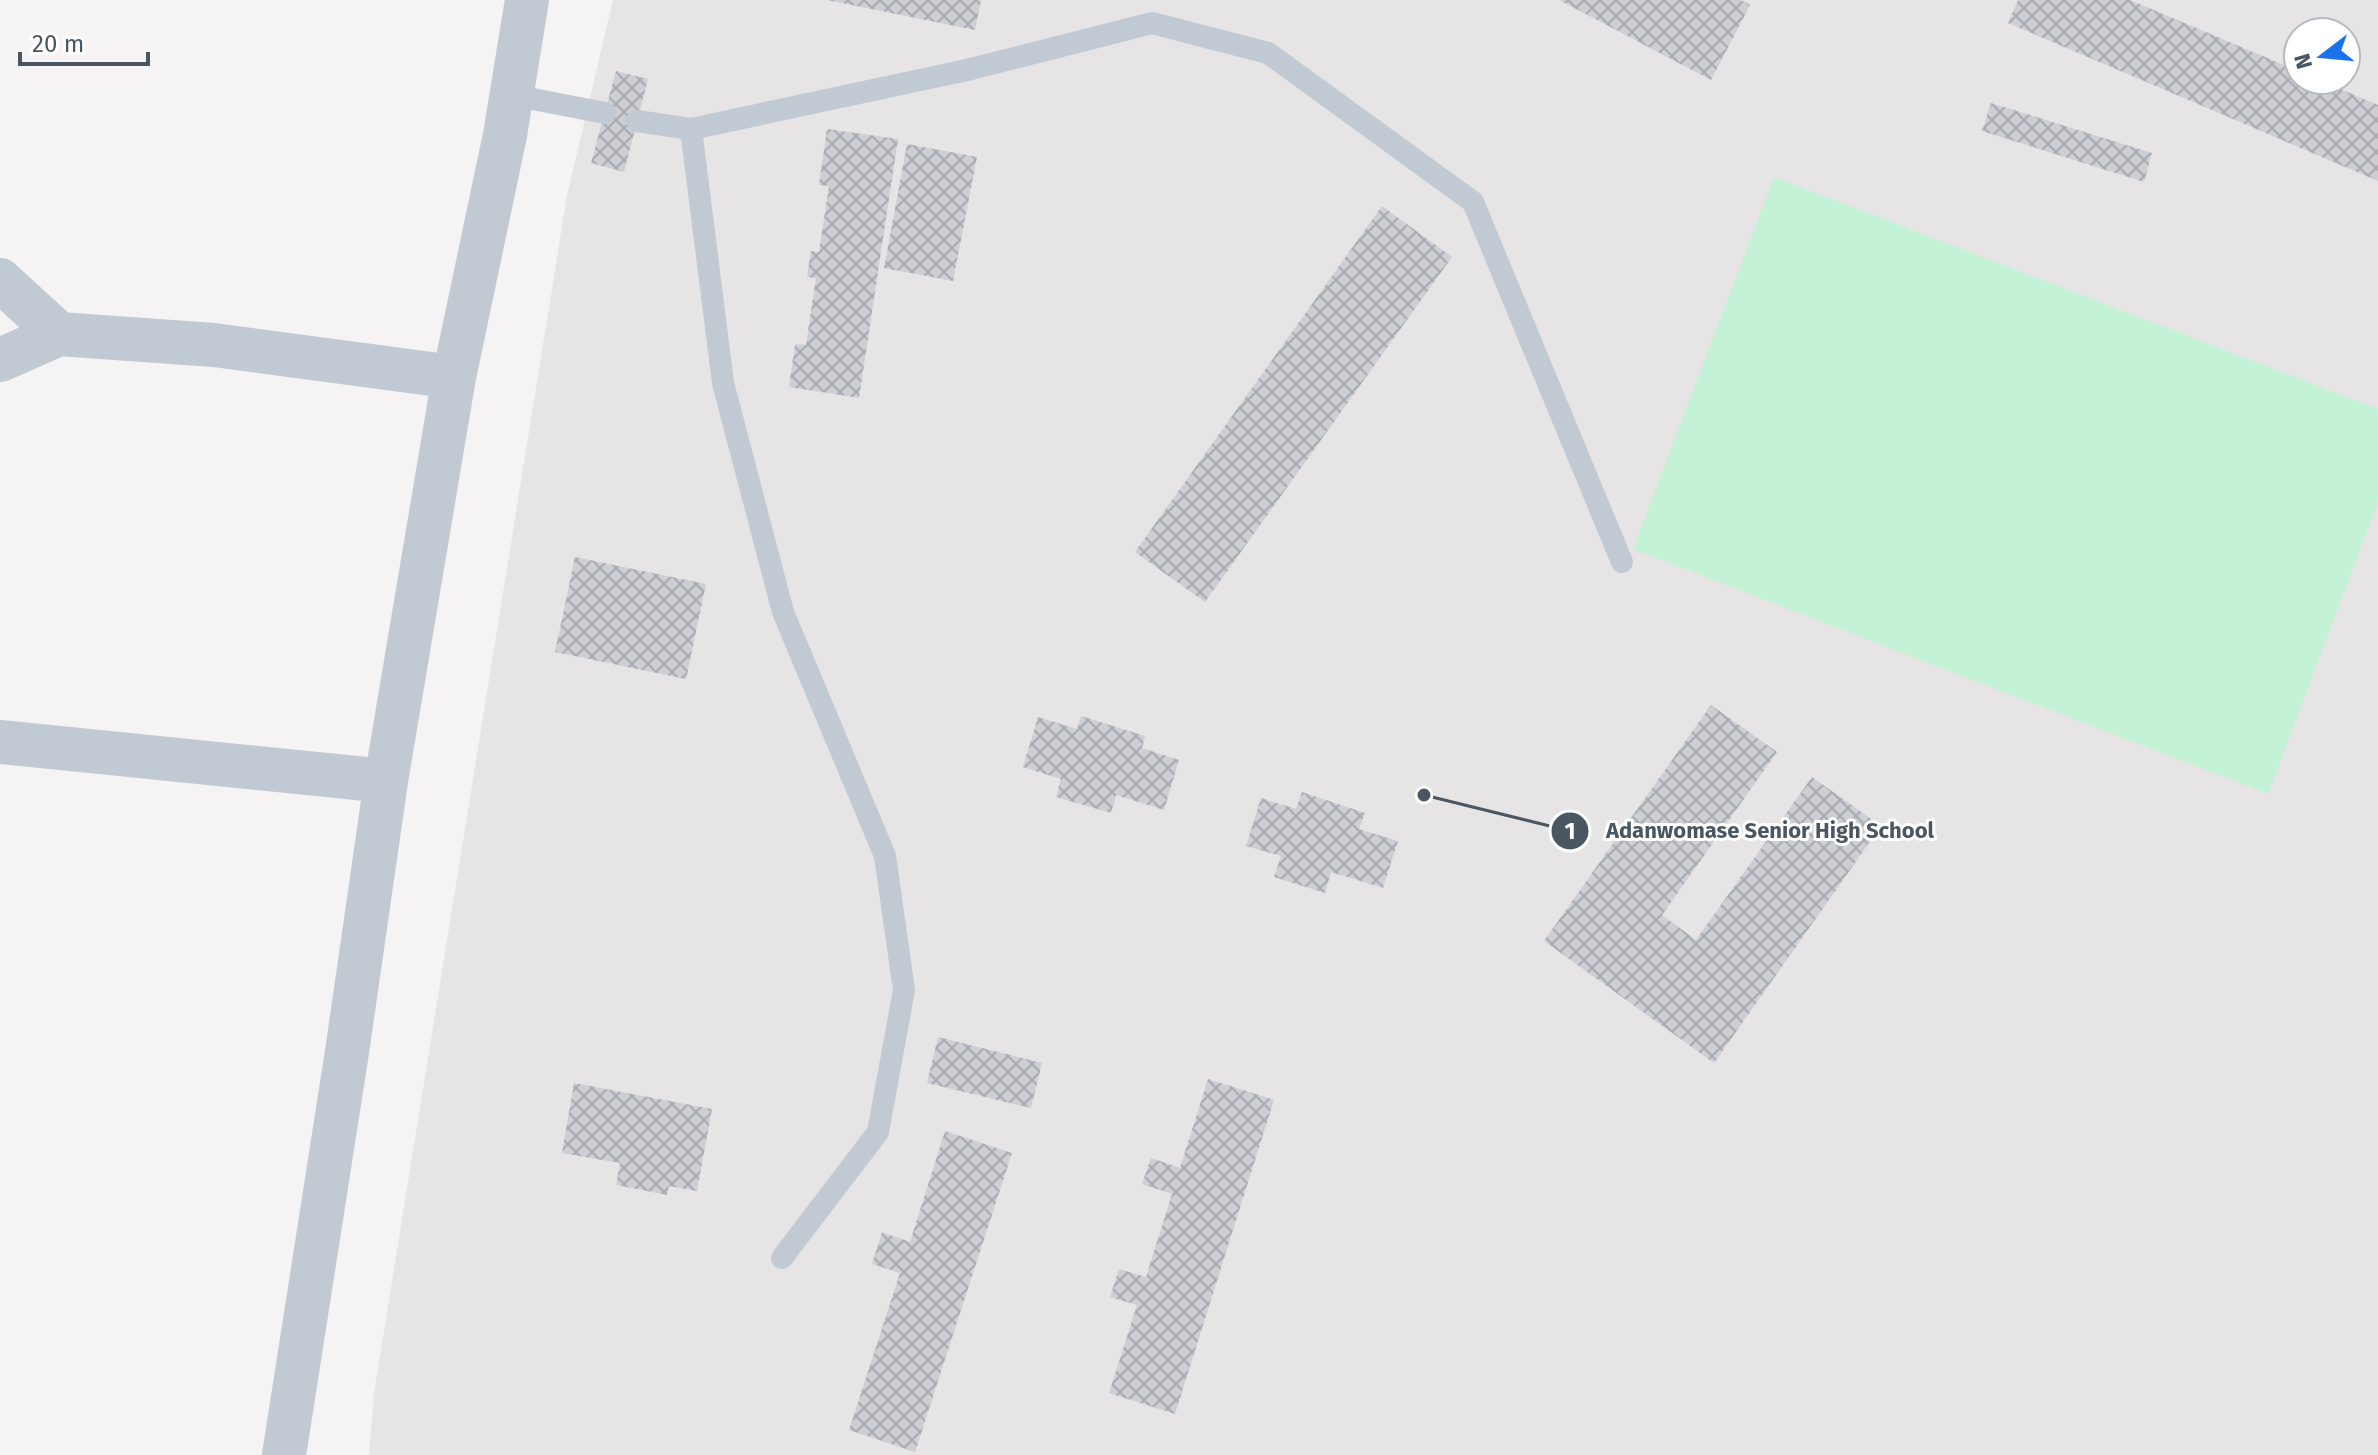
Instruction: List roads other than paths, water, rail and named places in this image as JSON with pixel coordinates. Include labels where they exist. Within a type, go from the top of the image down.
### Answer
[{"type":"street","points":[[284,1455],[386,781],[454,377],[512,95],[527,0]]},
{"type":"street","points":[[0,280],[59,334]]},
{"type":"street","points":[[0,360],[59,334],[214,345],[454,377]]},
{"type":"street","points":[[0,742],[386,781]]},
{"type":"lane","points":[[637,121],[691,129],[967,70],[1152,23],[1268,53],[1473,202],[1622,562]]},
{"type":"lane","points":[[512,95],[605,113]]},
{"type":"lane","points":[[691,129],[723,383],[783,612],[885,856],[904,990],[878,1132],[782,1258]]},
{"type":"place","name":"Adanwomase Senior High School","points":[[1424,795]]}]
